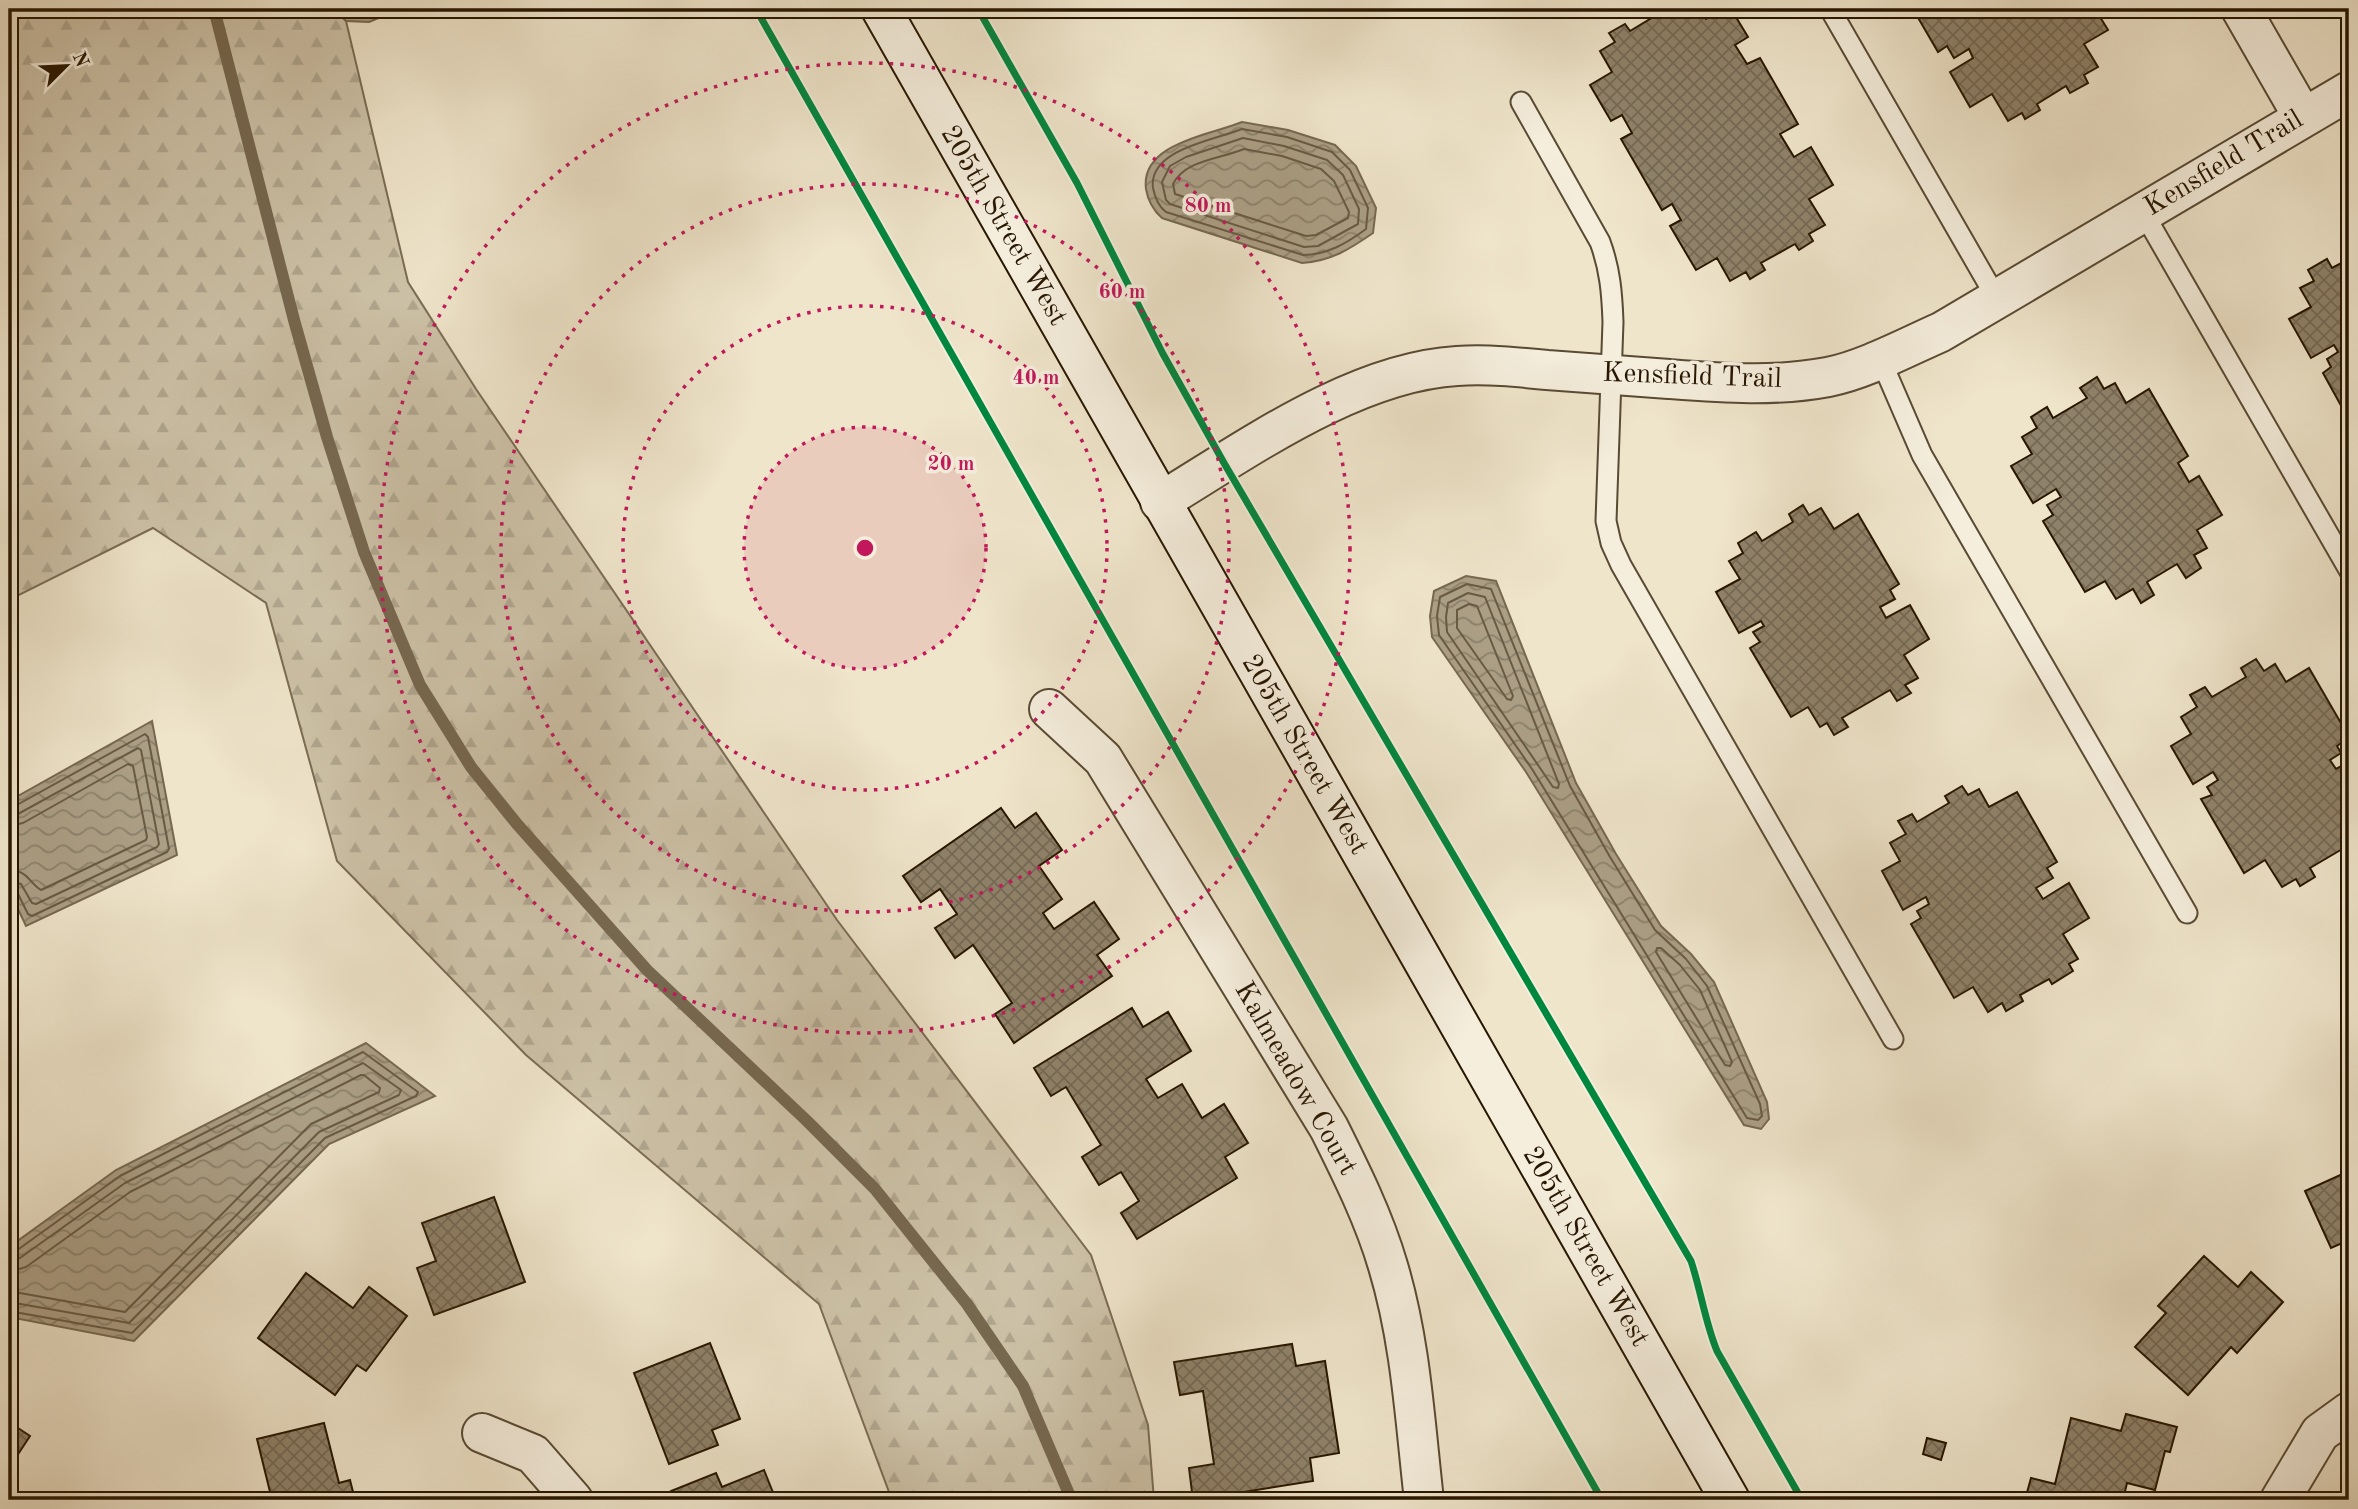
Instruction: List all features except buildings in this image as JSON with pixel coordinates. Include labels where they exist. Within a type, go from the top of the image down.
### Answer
[{"type":"street","name":"205th Street West","points":[[881,9],[1730,1500]]},
{"type":"street","points":[[2241,9],[2303,117]]},
{"type":"street","name":"Kensfield Trail","points":[[1160,502],[1302,417],[1357,391],[1408,374],[1456,366],[1508,367],[1735,384],[1781,384],[1831,376],[1941,332],[2349,91]]},
{"type":"street","name":"Kalmeadow Court","points":[[1049,709],[1103,759],[1321,1116],[1352,1172],[1388,1266],[1401,1320],[1424,1500]]},
{"type":"street","points":[[2280,1500],[2320,1433],[2349,1412]]},
{"type":"street","points":[[482,1433],[533,1454],[573,1500]]},
{"type":"lane","points":[[1830,9],[1997,299]]},
{"type":"lane","points":[[1521,102],[1600,242],[1609,265],[1612,290],[1606,521],[1611,543],[1620,565],[1893,1039]]},
{"type":"lane","points":[[2143,212],[2349,570]]},
{"type":"lane","points":[[1880,358],[1922,456],[2187,913]]},
{"type":"green space","points":[[9,9],[334,9],[346,21],[408,282],[476,389],[837,920],[1091,1255],[1148,1425],[1154,1500],[892,1500],[819,1304],[526,1055],[337,861],[266,603],[153,528],[9,600]]},
{"type":"water","points":[[334,9],[400,9],[369,22],[346,21]]},
{"type":"water","points":[[1242,122],[1288,130],[1335,145],[1356,166],[1376,208],[1373,233],[1340,253],[1322,260],[1302,263],[1162,218],[1151,205],[1146,189],[1147,173],[1154,161],[1180,143]]},
{"type":"water","points":[[1466,576],[1496,581],[1576,783],[1661,926],[1691,954],[1714,982],[1767,1102],[1769,1119],[1761,1129],[1744,1125],[1526,772],[1432,637],[1430,616],[1434,591]]},
{"type":"water","points":[[152,721],[177,855],[26,926],[9,890],[9,801]]},
{"type":"water","points":[[366,1043],[435,1096],[329,1144],[134,1341],[9,1317],[9,1247],[116,1170]]},
{"type":"waterway","points":[[214,9],[327,437],[364,552],[420,685],[471,767],[517,824],[647,970],[875,1189],[967,1304],[1023,1386],[1069,1494],[1069,1500]]},
{"type":"cycle path","points":[[756,9],[1602,1500]]},
{"type":"cycle path","points":[[978,9],[1077,183],[1163,354],[1224,463],[1691,1261],[1717,1351],[1802,1500]]}]
